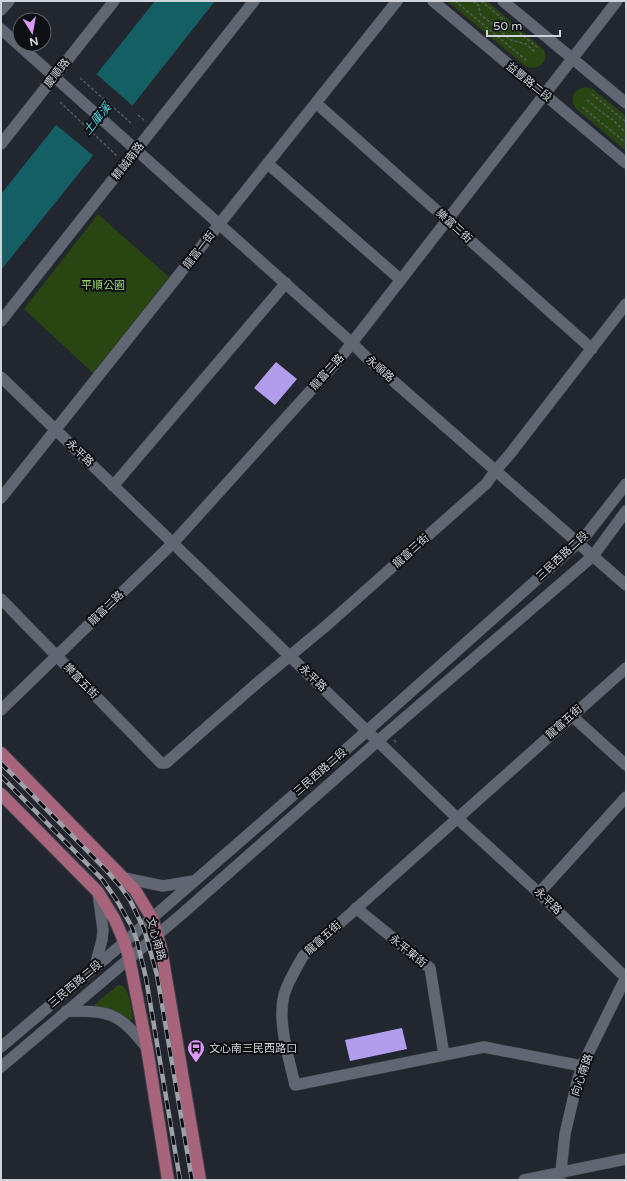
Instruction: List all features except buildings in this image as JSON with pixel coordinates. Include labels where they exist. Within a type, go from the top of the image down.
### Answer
[{"type":"main road","name":"文心南路","points":[[1,753],[135,890],[152,918],[161,948],[200,1180]]},
{"type":"main road","points":[[1,794],[98,892],[115,920],[129,957],[147,1048],[168,1180]]},
{"type":"street","points":[[1,10],[9,1]]},
{"type":"street","name":"慶順路","points":[[1,144],[114,1]]},
{"type":"street","name":"精誠南路","points":[[1,321],[254,1]]},
{"type":"street","name":"龍富一街","points":[[1,498],[397,1]]},
{"type":"street","name":"益豐路二段","points":[[432,1],[626,163]]},
{"type":"street","points":[[504,1],[626,103]]},
{"type":"street","name":"龍富二路","points":[[1,710],[173,543],[341,358],[617,1]]},
{"type":"street","points":[[621,1],[626,5]]},
{"type":"street","points":[[1,29],[54,77]]},
{"type":"street","name":"永順路","points":[[54,77],[286,283],[366,357],[626,585]]},
{"type":"street","name":"樂富三街","points":[[316,103],[592,348]]},
{"type":"street","points":[[268,164],[401,280]]},
{"type":"street","points":[[113,486],[286,283]]},
{"type":"street","name":"龍富三街","points":[[161,763],[166,763],[256,684],[328,625],[486,484],[626,304]]},
{"type":"street","name":"永平路","points":[[1,377],[368,730],[457,818],[539,892],[626,977]]},
{"type":"street","name":"三民西路二段","points":[[1,1047],[368,730],[578,543],[587,534],[626,484]]},
{"type":"street","name":"三民西路二段","points":[[1,1067],[129,957],[157,935],[378,741],[593,556],[626,511]]},
{"type":"street","name":"樂富五街","points":[[1,599],[161,763]]},
{"type":"street","name":"龍富五街","points":[[582,1066],[484,1048],[295,1085],[282,1021],[284,995],[290,978],[303,956],[626,668]]},
{"type":"street","points":[[572,716],[626,764]]},
{"type":"street","points":[[539,892],[626,797]]},
{"type":"street","points":[[124,878],[163,886],[181,884],[195,880]]},
{"type":"street","points":[[95,966],[103,930],[98,892]]},
{"type":"street","name":"永平東街","points":[[356,908],[430,968],[444,1055]]},
{"type":"street","name":"向心南路","points":[[560,1176],[565,1134],[582,1066],[626,977]]},
{"type":"street","points":[[66,1011],[100,1012],[117,1017],[131,1028],[147,1048]]},
{"type":"street","points":[[524,1180],[560,1176],[626,1159]]},
{"type":"path","points":[[455,1],[527,61]]},
{"type":"path","points":[[473,1],[479,6],[480,14],[511,40],[526,44],[535,52]]},
{"type":"path","points":[[480,1],[538,48]]},
{"type":"path","points":[[80,78],[131,123]]},
{"type":"path","points":[[592,94],[626,122]]},
{"type":"path","points":[[587,100],[600,112],[613,120],[626,133]]},
{"type":"path","points":[[60,102],[120,158]]},
{"type":"path","points":[[582,106],[626,143]]},
{"type":"path","points":[[138,115],[148,124]]},
{"type":"path","points":[[394,740],[397,743]]},
{"type":"green space","points":[[447,1],[487,1],[544,50],[544,62],[533,68],[525,66]]},
{"type":"green space","points":[[585,87],[593,89],[626,116],[626,151],[575,108],[573,100],[574,94],[581,88]]},
{"type":"green space","name":"平順公園","points":[[98,214],[169,277],[93,373],[24,309]]},
{"type":"green space","points":[[118,985],[125,988],[129,998],[133,1018],[130,1022],[116,1011],[97,1008],[94,1006]]},
{"type":"water","name":"土庫溪","points":[[155,1],[215,1],[1,270],[1,194]]},
{"type":"pier","points":[[95,73],[134,107],[95,157],[55,124]]},
{"type":"railway","points":[[1,763],[120,886],[130,900],[144,929],[157,975],[192,1180]]},
{"type":"railway","points":[[1,776],[102,879],[116,899],[132,927],[146,978],[180,1180]]},
{"type":"place","name":"文心南三民西路口","points":[[196,1063]]}]
